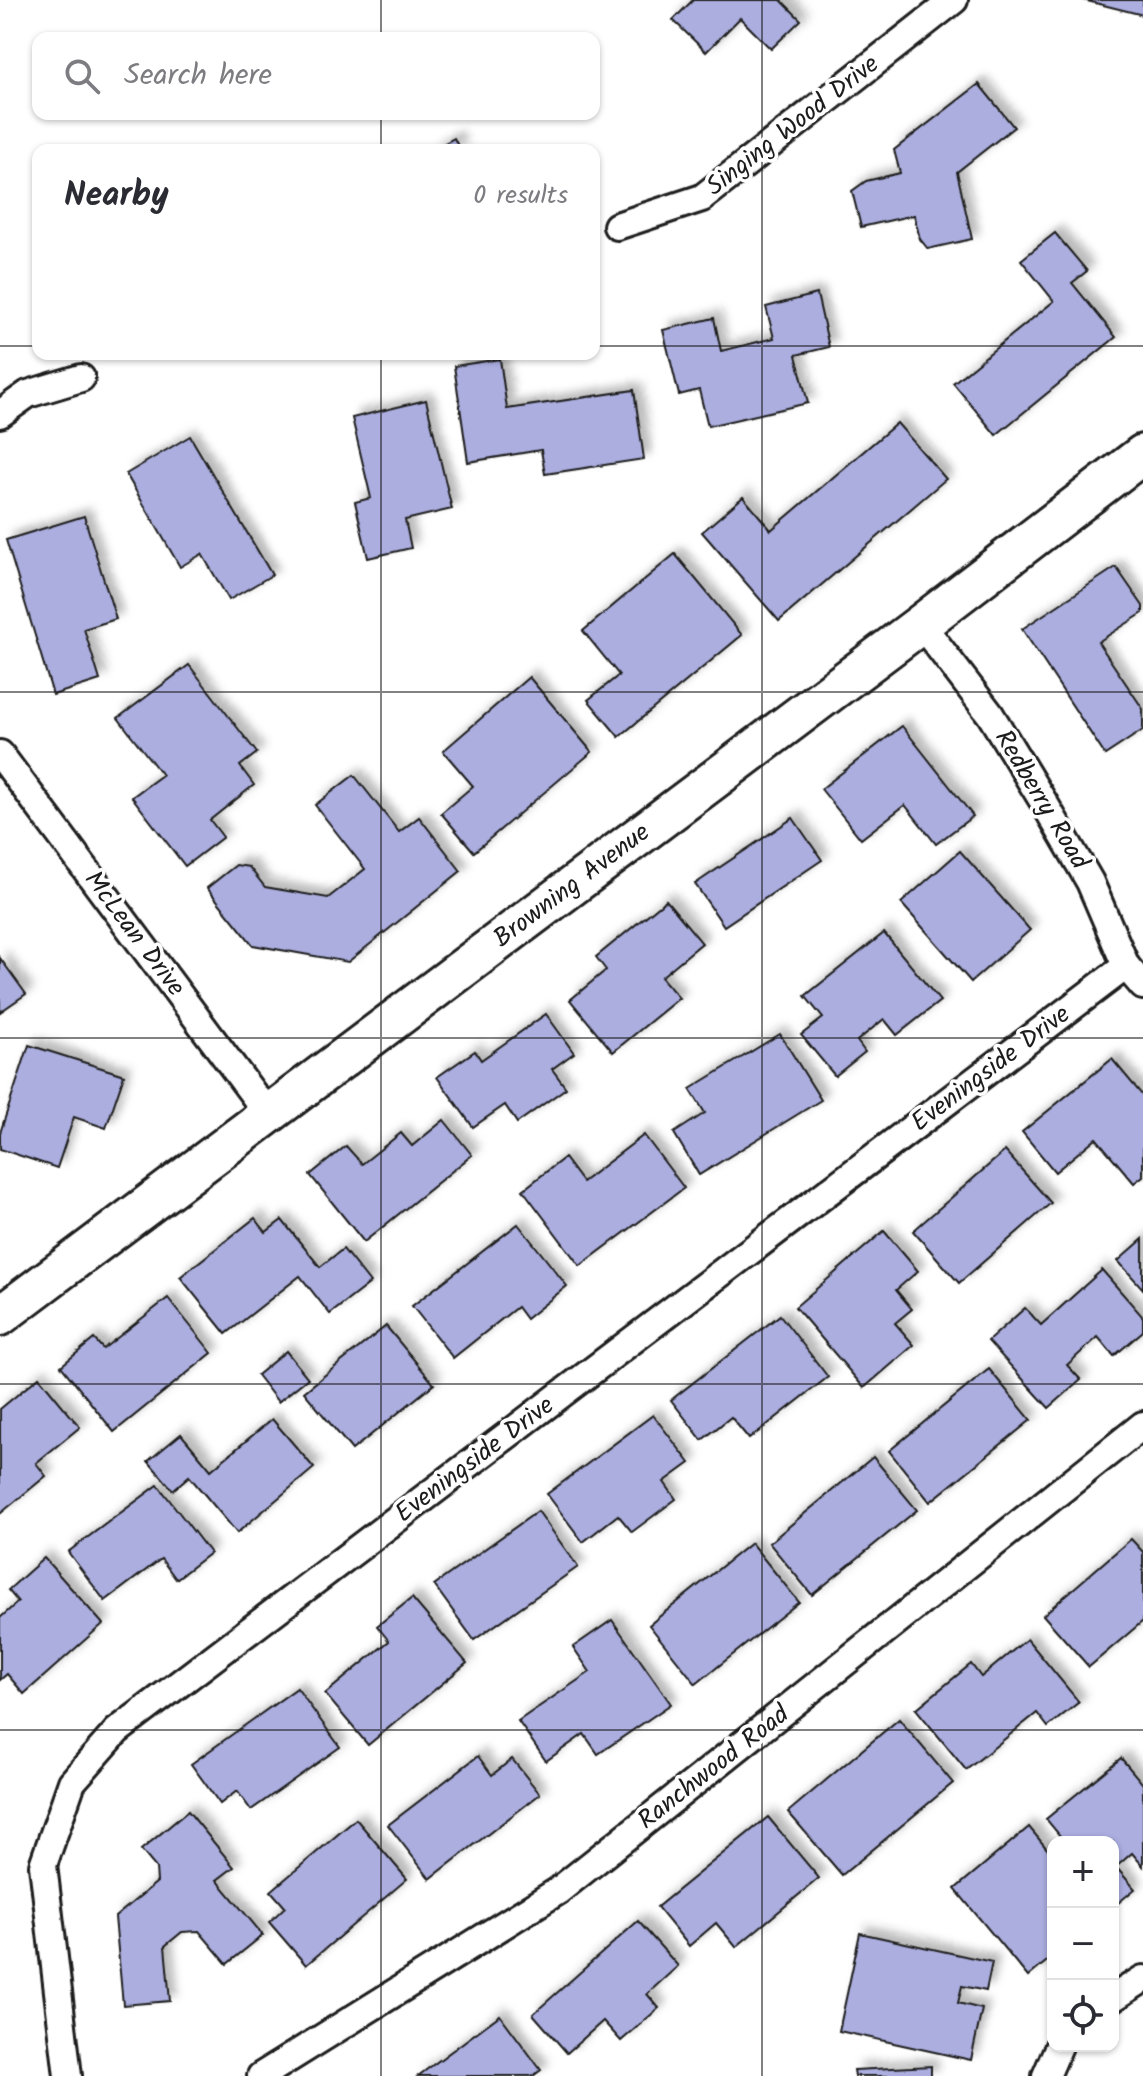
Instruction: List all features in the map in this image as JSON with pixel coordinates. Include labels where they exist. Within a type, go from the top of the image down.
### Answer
[{"type":"street","name":"Singing Wood Drive","points":[[617,226],[702,198],[954,0]]},
{"type":"street","points":[[0,414],[28,394],[81,378]]},
{"type":"street","name":"Browning Avenue","points":[[0,1316],[1143,454]]},
{"type":"street","name":"Redberry Road","points":[[921,624],[990,714],[1043,801],[1090,882],[1135,976]]},
{"type":"street","name":"McLean Drive","points":[[0,754],[268,1114]]},
{"type":"street","name":"Eveningside Drive","points":[[68,2076],[43,1865],[72,1782],[117,1731],[1135,976]]},
{"type":"street","name":"Ranchwood Road","points":[[261,2076],[558,1891],[1143,1425]]},
{"type":"street","points":[[1119,1994],[1143,1979]]},
{"type":"street","points":[[1046,2076],[1056,2052]]},
{"type":"building","points":[[693,0],[781,0],[801,20],[771,49],[740,18],[706,52],[673,20]]},
{"type":"building","points":[[1083,0],[1143,0],[1143,15]]},
{"type":"building","points":[[979,84],[1014,127],[957,172],[972,239],[928,249],[920,239],[914,215],[861,227],[852,191],[866,181],[900,173],[894,150]]},
{"type":"building","points":[[454,138],[457,144],[443,144]]},
{"type":"building","points":[[1055,233],[1087,271],[1072,283],[1116,337],[996,435],[953,383],[1054,301],[1021,260]]},
{"type":"building","points":[[817,294],[829,347],[796,355],[808,403],[708,426],[699,390],[679,395],[663,330],[714,318],[721,351],[774,338],[766,307]]},
{"type":"building","points":[[500,360],[507,409],[634,390],[644,459],[545,474],[541,450],[468,462],[454,366]]},
{"type":"building","points":[[426,400],[452,509],[405,520],[411,548],[368,558],[355,502],[371,498],[352,418]]},
{"type":"building","points":[[897,423],[946,479],[779,621],[702,532],[743,497],[771,530]]},
{"type":"building","points":[[190,436],[272,575],[229,600],[202,554],[180,567],[126,474]]},
{"type":"building","points":[[84,516],[116,619],[84,629],[100,680],[53,695],[6,540]]},
{"type":"building","points":[[675,554],[742,635],[619,737],[588,700],[619,675],[583,631]]},
{"type":"building","points":[[1116,567],[1143,606],[1143,613],[1098,642],[1143,709],[1143,730],[1105,755],[1022,629]]},
{"type":"building","points":[[189,665],[257,753],[240,766],[254,785],[210,820],[223,837],[185,866],[132,797],[162,775],[118,718]]},
{"type":"building","points":[[529,677],[592,752],[474,852],[441,813],[473,786],[443,751]]},
{"type":"building","points":[[902,726],[973,816],[936,844],[905,805],[861,839],[821,789]]},
{"type":"building","points":[[354,775],[399,832],[419,817],[461,871],[348,962],[253,945],[207,888],[236,865],[249,867],[265,887],[328,898],[365,869],[315,805]]},
{"type":"building","points":[[793,818],[822,860],[724,926],[695,884]]},
{"type":"building","points":[[960,851],[1030,930],[971,982],[901,903]]},
{"type":"building","points":[[666,900],[702,943],[661,977],[679,998],[613,1052],[570,1000],[606,970],[596,957]]},
{"type":"building","points":[[884,933],[940,1001],[897,1035],[884,1019],[857,1041],[865,1052],[835,1076],[801,1035],[823,1018],[805,996]]},
{"type":"building","points":[[0,958],[26,994],[0,1012]]},
{"type":"building","points":[[546,1014],[574,1053],[552,1069],[566,1088],[517,1123],[505,1105],[473,1127],[437,1077],[475,1051],[481,1060]]},
{"type":"building","points":[[780,1034],[821,1100],[699,1175],[674,1133],[705,1113],[690,1089]]},
{"type":"building","points":[[29,1045],[124,1075],[106,1128],[74,1117],[57,1168],[0,1149],[0,1133]]},
{"type":"building","points":[[1112,1059],[1143,1096],[1143,1176],[1134,1183],[1096,1138],[1055,1172],[1022,1132]]},
{"type":"building","points":[[444,1120],[472,1155],[364,1242],[310,1175],[346,1146],[362,1164],[401,1133],[412,1146]]},
{"type":"building","points":[[644,1135],[684,1188],[580,1266],[523,1190],[564,1158],[582,1182]]},
{"type":"building","points":[[1005,1151],[1051,1203],[959,1283],[913,1231]]},
{"type":"building","points":[[255,1218],[266,1232],[282,1220],[320,1267],[343,1249],[370,1283],[330,1314],[300,1276],[226,1334],[180,1277]]},
{"type":"building","points":[[518,1224],[567,1286],[526,1319],[517,1307],[453,1358],[412,1306]]},
{"type":"building","points":[[884,1231],[918,1271],[896,1290],[912,1309],[895,1323],[914,1345],[864,1388],[795,1307]]},
{"type":"building","points":[[1143,1239],[1143,1289],[1118,1261]]},
{"type":"building","points":[[1102,1270],[1143,1317],[1143,1331],[1114,1356],[1098,1337],[1067,1365],[1081,1380],[1049,1408],[988,1341],[1025,1308],[1041,1325]]},
{"type":"building","points":[[168,1298],[212,1353],[114,1432],[61,1366],[94,1339],[103,1349]]},
{"type":"building","points":[[780,1315],[828,1377],[749,1439],[731,1417],[702,1440],[671,1400]]},
{"type":"building","points":[[386,1326],[434,1384],[352,1450],[304,1392]]},
{"type":"building","points":[[286,1351],[308,1378],[278,1402],[257,1375]]},
{"type":"building","points":[[989,1369],[1031,1420],[930,1502],[889,1451]]},
{"type":"building","points":[[39,1377],[80,1427],[36,1463],[46,1476],[0,1514],[0,1409]]},
{"type":"building","points":[[653,1415],[690,1463],[664,1482],[676,1499],[632,1532],[618,1515],[583,1542],[547,1494]]},
{"type":"building","points":[[272,1419],[314,1468],[237,1533],[189,1476],[173,1490],[148,1461],[181,1434],[211,1470]]},
{"type":"building","points":[[873,1457],[917,1510],[812,1595],[769,1543]]},
{"type":"building","points":[[158,1485],[210,1553],[176,1579],[161,1559],[105,1601],[68,1552]]},
{"type":"building","points":[[538,1511],[578,1567],[474,1640],[434,1585]]},
{"type":"building","points":[[1131,1539],[1143,1552],[1143,1621],[1089,1667],[1043,1615]]},
{"type":"building","points":[[751,1543],[799,1602],[696,1684],[649,1625]]},
{"type":"building","points":[[44,1558],[103,1624],[24,1694],[7,1674],[0,1680],[0,1618],[18,1602],[8,1590]]},
{"type":"building","points":[[412,1598],[467,1663],[368,1745],[325,1694],[389,1641],[377,1626]]},
{"type":"building","points":[[612,1620],[671,1704],[598,1754],[584,1734],[546,1761],[518,1721],[590,1672],[573,1647]]},
{"type":"building","points":[[1027,1639],[1079,1702],[1048,1727],[1037,1713],[966,1770],[916,1709],[971,1664],[981,1677]]},
{"type":"building","points":[[297,1688],[340,1747],[251,1810],[237,1791],[220,1804],[191,1764]]},
{"type":"building","points":[[899,1719],[953,1783],[842,1875],[788,1812]]},
{"type":"building","points":[[478,1756],[492,1775],[512,1759],[540,1794],[430,1879],[388,1825]]},
{"type":"building","points":[[1121,1758],[1143,1784],[1143,1866],[1132,1853],[1119,1864],[1119,1836],[1060,1836],[1046,1819]]},
{"type":"building","points":[[188,1811],[234,1867],[217,1880],[263,1935],[227,1964],[199,1931],[182,1932],[165,1946],[170,2001],[123,2005],[115,1917],[157,1882],[156,1868],[141,1850]]},
{"type":"building","points":[[768,1817],[819,1878],[736,1947],[716,1923],[689,1946],[657,1907]]},
{"type":"building","points":[[356,1819],[407,1879],[306,1965],[269,1922],[285,1907],[271,1891]]},
{"type":"building","points":[[1029,1827],[1047,1849],[1047,1961],[1028,1977],[955,1889]]},
{"type":"building","points":[[1119,1870],[1135,1889],[1119,1902]]},
{"type":"building","points":[[638,1921],[678,1966],[647,1994],[659,2008],[621,2041],[603,2021],[567,2053],[533,2014]]},
{"type":"building","points":[[860,1933],[992,1962],[986,1991],[962,1986],[958,2003],[982,2009],[971,2060],[839,2031]]},
{"type":"building","points":[[500,2015],[541,2070],[533,2076],[418,2076]]},
{"type":"building","points":[[931,2066],[931,2076],[855,2076],[854,2070]]}]
